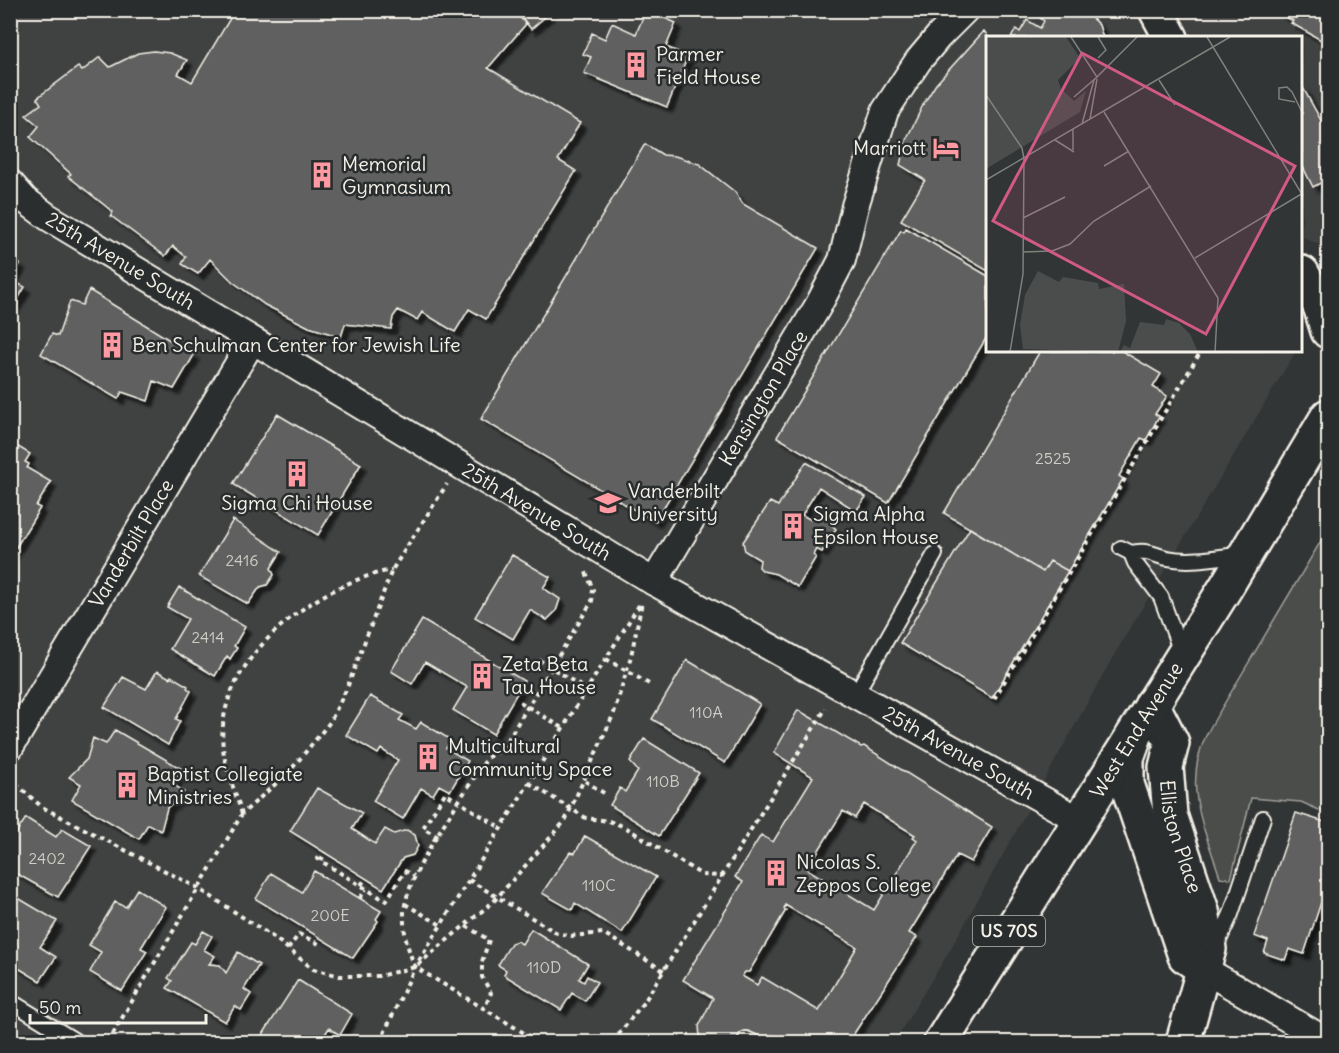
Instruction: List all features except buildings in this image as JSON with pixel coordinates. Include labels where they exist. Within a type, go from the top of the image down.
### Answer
[{"type":"main road","points":[[1156,10],[1170,36]]},
{"type":"main road","points":[[1303,275],[1320,306],[1329,331]]},
{"type":"main road","name":"West End Avenue","points":[[940,1042],[1182,656],[1329,416]]},
{"type":"main road","name":"Elliston Place","points":[[1145,715],[1172,743],[1166,767],[1167,796],[1175,833],[1202,911],[1209,949],[1205,970],[1183,1042]]},
{"type":"street","name":"Kensington Place","points":[[654,582],[818,306],[842,261],[855,206],[885,111],[918,62],[939,36],[965,10]]},
{"type":"street","name":"25th Avenue South","points":[[10,183],[25,200],[48,217],[654,582],[1078,820]]},
{"type":"street","name":"Vanderbilt Place","points":[[10,747],[252,341]]},
{"type":"street","points":[[1205,970],[1328,1042]]},
{"type":"lane","points":[[1182,656],[1161,597],[1126,551],[1144,550],[1168,558],[1207,559],[1245,554]]},
{"type":"lane","points":[[855,695],[935,554]]},
{"type":"lane","points":[[1205,970],[1232,914],[1263,818]]},
{"type":"lane","points":[[10,1001],[77,1042]]},
{"type":"path","points":[[994,699],[1200,352]]},
{"type":"path","points":[[108,1042],[242,814],[290,771],[330,722],[351,680],[392,570],[449,482]]},
{"type":"path","points":[[539,1042],[415,967],[405,934],[405,904],[414,876],[459,802],[487,758],[502,749],[592,601],[591,583],[580,563]]},
{"type":"path","points":[[242,814],[226,764],[223,724],[228,702],[248,662],[284,626],[326,594],[368,574],[392,570]]},
{"type":"path","points":[[16,784],[42,807],[198,888],[288,949],[313,969],[340,976],[379,976],[415,967],[498,897],[549,842],[571,809],[610,722],[626,671],[643,599],[415,967],[380,1042]]},
{"type":"path","points":[[606,659],[649,684]]},
{"type":"path","points":[[539,660],[587,690]]},
{"type":"path","points":[[520,702],[563,728]]},
{"type":"path","points":[[613,1042],[664,971],[826,708]]},
{"type":"path","points":[[585,781],[607,795]]},
{"type":"path","points":[[530,783],[586,818],[609,821],[625,827],[702,875],[722,876]]},
{"type":"path","points":[[438,837],[423,828],[444,793],[501,828]]},
{"type":"path","points":[[326,852],[319,860],[386,901],[405,871],[414,876]]},
{"type":"path","points":[[361,885],[366,878]]},
{"type":"path","points":[[469,880],[557,933],[571,936],[596,932],[609,936],[664,971]]},
{"type":"path","points":[[360,898],[366,889]]},
{"type":"path","points":[[405,904],[441,926]]},
{"type":"path","points":[[466,926],[489,940],[482,962],[482,977],[491,993],[484,1009]]},
{"type":"path","points":[[288,949],[299,934],[321,945]]},
{"type":"shaded area","name":"Vanderbilt University","points":[[10,11],[1149,11],[1162,36],[986,36],[986,352],[1295,352],[1114,655],[950,950],[894,1042],[11,1042]]},
{"type":"shaded area","points":[[1175,11],[1328,11],[1328,250],[1303,237],[1303,36],[1189,36]]},
{"type":"shaded area","points":[[1328,529],[1328,814],[1301,802],[1251,798],[1231,879],[1220,877],[1197,801],[1195,783],[1202,746],[1211,726]]},
{"type":"place","name":"Parmer Field House","points":[[636,65]]},
{"type":"place","name":"Marriott","points":[[946,148]]},
{"type":"place","name":"Memorial Gymnasium","points":[[322,175]]},
{"type":"place","name":"Ben Schulman Center for Jewish Life","points":[[112,345]]},
{"type":"place","name":"Sigma Chi House","points":[[297,474]]},
{"type":"place","name":"Vanderbilt University","points":[[608,503]]},
{"type":"place","name":"Sigma Alpha Epsilon House","points":[[793,526]]},
{"type":"place","name":"Zeta Beta Tau House","points":[[482,676]]},
{"type":"place","name":"Multicultural Community Space","points":[[428,757]]},
{"type":"place","name":"Baptist Collegiate Ministries","points":[[127,785]]},
{"type":"place","name":"Nicolas S. Zeppos College","points":[[776,873]]}]
